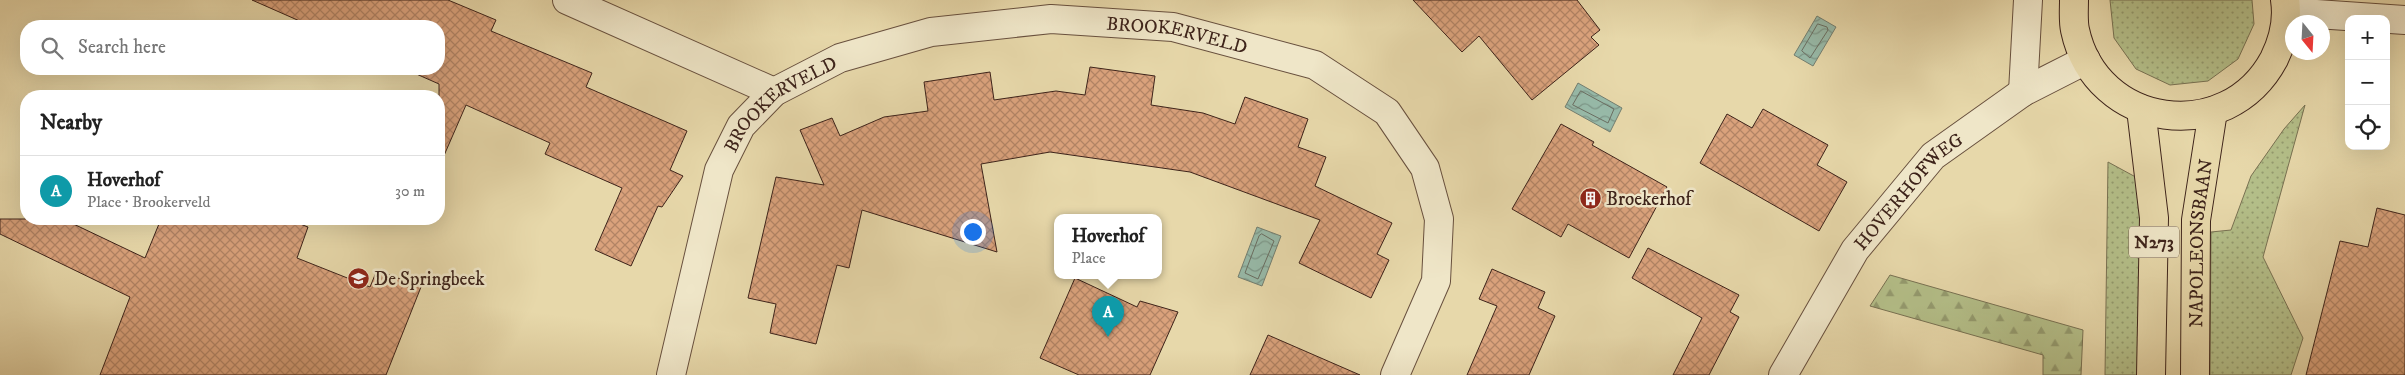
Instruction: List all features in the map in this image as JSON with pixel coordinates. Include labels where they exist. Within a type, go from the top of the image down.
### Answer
[{"type":"main road","points":[[2074,0],[2075,30],[2086,60],[2100,81],[2119,98],[2141,109],[2173,116],[2189,116],[2213,111],[2242,97],[2266,74],[2281,45],[2286,6]]},
{"type":"main road","name":"N273","points":[[2141,109],[2154,218],[2151,375]]},
{"type":"main road","name":"NAPOLEONSBAAN","points":[[2195,375],[2196,220],[2213,111]]},
{"type":"street","points":[[567,0],[774,92]]},
{"type":"street","points":[[2023,92],[2028,0]]},
{"type":"street","points":[[2286,6],[2405,20]]},
{"type":"street","name":"BROOKERVELD","points":[[671,375],[719,170],[741,126],[774,92],[840,58],[931,32],[1052,19],[1173,27],[1315,65],[1387,112],[1425,168],[1438,218],[1436,282],[1396,375]]},
{"type":"street","name":"HOVERHOFWEG","points":[[1782,375],[1855,250],[1933,156],[2023,92],[2086,60]]},
{"type":"green space","points":[[2110,0],[2252,0],[2254,24],[2238,59],[2208,81],[2170,85],[2136,69],[2114,38]]},
{"type":"green space","points":[[2305,105],[2263,257],[2303,338],[2291,375],[2210,375],[2211,232],[2231,230],[2251,176],[2284,129]]},
{"type":"green space","points":[[2108,162],[2143,181],[2140,375],[2105,375]]},
{"type":"green space","points":[[1890,275],[2083,330],[2081,375],[2043,375],[2043,355],[1870,306]]},
{"type":"water","points":[[1817,16],[1836,27],[1813,66],[1794,55]]},
{"type":"water","points":[[1578,83],[1622,108],[1610,132],[1565,107]]},
{"type":"water","points":[[1257,227],[1281,236],[1262,286],[1238,277]]},
{"type":"building","points":[[252,0],[448,0],[496,20],[491,31],[592,73],[586,87],[687,131],[670,170],[683,176],[662,207],[658,206],[631,266],[595,250],[622,188],[545,154],[550,143],[466,105],[445,153],[445,90],[439,90],[439,84],[419,75],[445,75],[445,20],[297,20]]},
{"type":"building","points":[[1413,0],[1577,0],[1600,30],[1591,37],[1599,45],[1532,100],[1479,36],[1462,52]]},
{"type":"building","points":[[1090,67],[1155,76],[1151,105],[1203,113],[1235,124],[1245,97],[1308,119],[1298,147],[1326,157],[1315,186],[1392,223],[1377,254],[1389,260],[1371,298],[1299,263],[1320,220],[1190,172],[1050,152],[981,164],[997,252],[862,210],[849,268],[837,265],[816,344],[770,333],[776,304],[748,298],[776,177],[824,185],[800,130],[832,118],[840,136],[884,117],[928,111],[924,82],[990,72],[994,100],[1056,91],[1085,95]]},
{"type":"building","points":[[1763,109],[1828,145],[1817,165],[1847,182],[1819,231],[1700,163],[1727,114],[1752,128]]},
{"type":"building","name":"Broekerhof","points":[[1561,124],[1594,142],[1592,145],[1667,187],[1629,258],[1568,224],[1561,237],[1512,209]]},
{"type":"building","points":[[2377,208],[2405,215],[2405,375],[2306,375],[2340,241],[2368,247]]},
{"type":"building","points":[[0,219],[20,219],[20,225],[76,225],[145,258],[159,225],[303,225],[308,227],[297,258],[370,287],[377,270],[421,287],[386,375],[100,375],[130,297],[0,234]]},
{"type":"building","points":[[1648,248],[1739,295],[1730,312],[1739,317],[1709,375],[1673,375],[1702,318],[1632,278]]},
{"type":"building","points":[[1492,269],[1545,292],[1538,308],[1555,316],[1529,375],[1467,375],[1497,306],[1479,299]]},
{"type":"building","points":[[1075,279],[1137,307],[1140,301],[1178,312],[1150,375],[1079,375],[1040,358]]},
{"type":"building","points":[[1268,335],[1360,375],[1250,375]]},
{"type":"place","name":"Broekerhof","points":[[1590,198]]},
{"type":"place","name":"De Springbeek","points":[[358,278]]},
{"type":"place","name":"Hoverhof","points":[[1108,337]]}]
